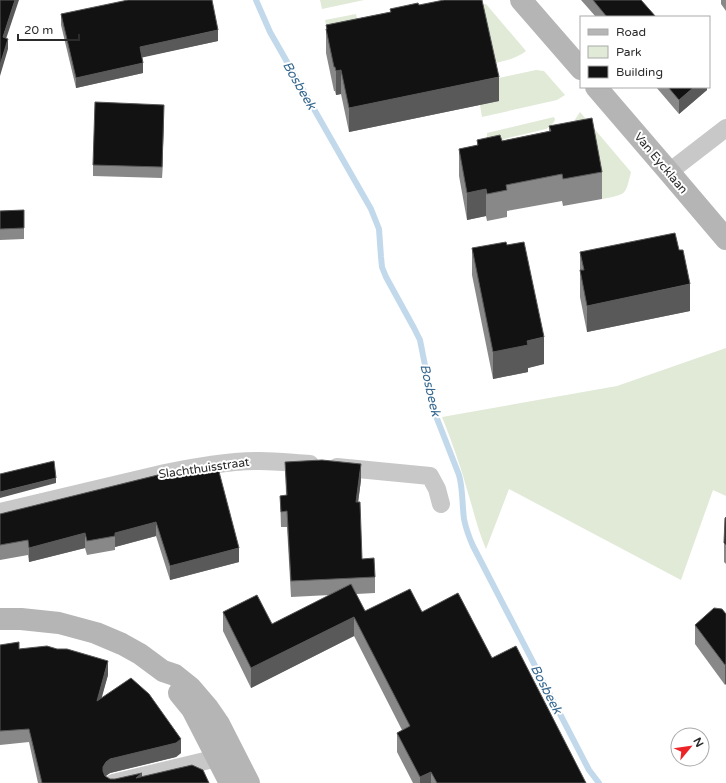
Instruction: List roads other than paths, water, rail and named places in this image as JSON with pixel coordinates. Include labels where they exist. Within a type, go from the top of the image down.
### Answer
[{"type":"street","points":[[521,0],[580,68]]},
{"type":"street","name":"Van Eycklaan","points":[[597,88],[726,239]]},
{"type":"street","points":[[670,172],[726,128]]},
{"type":"street","name":"Slachthuisstraat","points":[[0,512],[165,473],[215,464],[259,461],[281,461],[430,476],[437,489],[441,504]]},
{"type":"street","points":[[0,619],[54,622],[96,633],[122,644],[140,654],[163,671],[175,674],[203,701],[219,724],[230,783]]},
{"type":"street","points":[[113,783],[187,766],[209,760],[224,753]]},
{"type":"street","points":[[224,753],[250,783]]},
{"type":"waterway","name":"Bosbeek","points":[[256,0],[270,32],[371,209],[379,229],[382,267],[420,340],[434,411],[459,475],[464,519],[470,539],[589,770],[599,783]]}]
